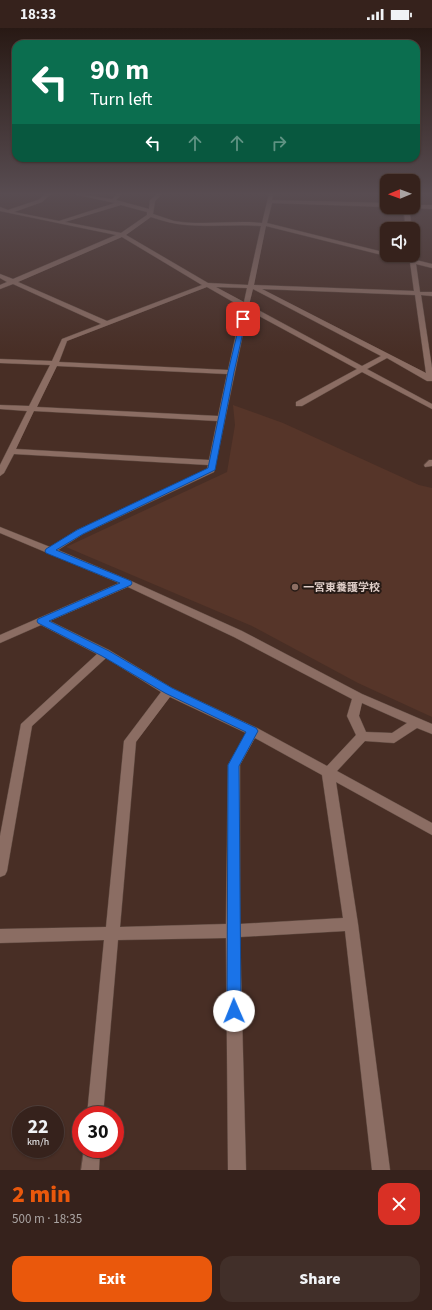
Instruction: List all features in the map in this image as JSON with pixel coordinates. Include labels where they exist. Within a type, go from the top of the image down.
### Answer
[{"type":"street","points":[[0,288],[93,247]]},
{"type":"street","points":[[143,247],[207,285],[432,407]]},
{"type":"street","points":[[50,551],[80,532],[211,470],[231,372],[260,247]]},
{"type":"street","points":[[357,247],[380,253]]},
{"type":"street","points":[[420,261],[432,266]]},
{"type":"street","points":[[413,262],[429,352],[431,379]]},
{"type":"street","points":[[0,276],[106,324]]},
{"type":"street","points":[[0,473],[54,364],[64,340],[207,285],[432,294]]},
{"type":"street","points":[[251,286],[431,379]]},
{"type":"street","points":[[299,404],[386,356]]},
{"type":"street","points":[[0,361],[231,372]]},
{"type":"street","points":[[0,407],[222,419]]},
{"type":"street","points":[[11,451],[212,463]]},
{"type":"street","points":[[0,530],[128,583],[238,634],[358,697],[432,729]]},
{"type":"street","points":[[0,639],[128,583]]},
{"type":"street","points":[[41,621],[105,653],[168,691],[252,731],[432,829]]},
{"type":"street","points":[[0,872],[27,724],[105,653]]},
{"type":"street","points":[[96,1106],[130,741],[168,691]]},
{"type":"street","points":[[358,697],[353,716],[362,736]]},
{"type":"street","points":[[362,736],[394,738],[417,722]]},
{"type":"street","points":[[237,1170],[233,931],[234,765],[252,731]]},
{"type":"street","points":[[328,773],[362,736]]},
{"type":"street","points":[[328,773],[351,924],[381,1170]]},
{"type":"street","points":[[0,936],[233,931],[351,924]]},
{"type":"street","points":[[90,1170],[91,1158]]},
{"type":"shaded area","name":"一宮東養護学校","points":[[233,405],[283,423],[419,485],[432,488],[432,717],[358,683],[252,626],[66,547],[227,472],[235,425]]},
{"type":"place","name":"一宮東養護学校","points":[[295,587]]},
{"type":"route","points":[[234,1011],[234,765],[252,731],[168,691],[105,653],[41,621],[128,583],[50,551],[80,532],[211,470],[243,319]]}]
